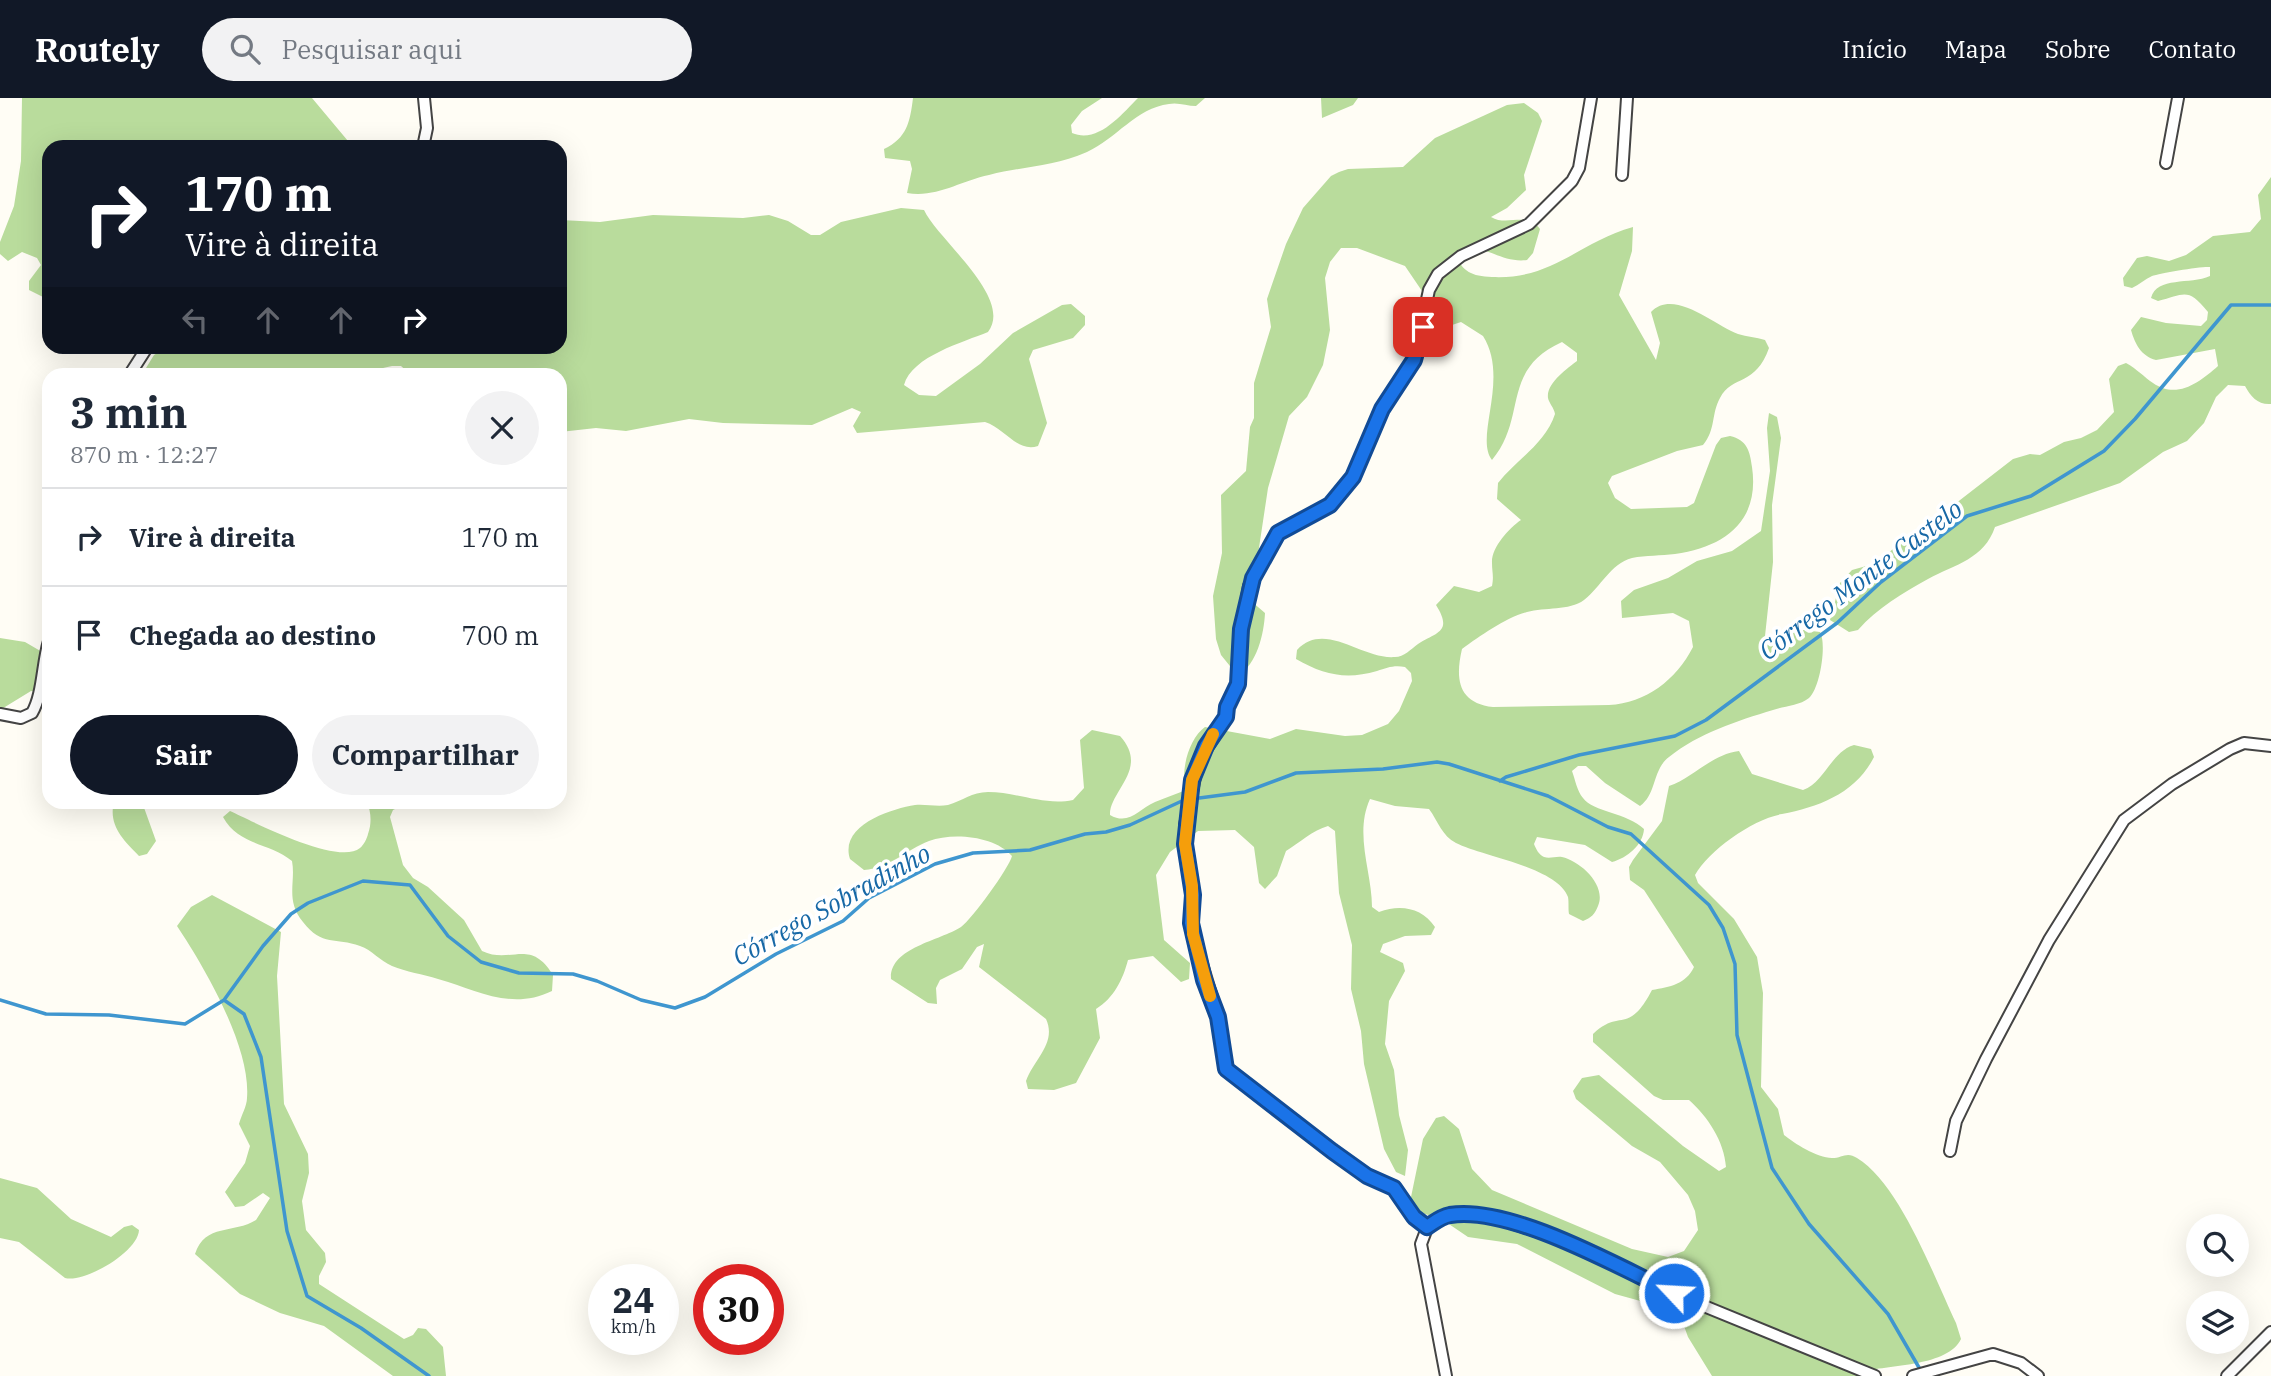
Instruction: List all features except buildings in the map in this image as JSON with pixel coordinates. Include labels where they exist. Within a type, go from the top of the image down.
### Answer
[{"type":"street","points":[[424,98],[427,128],[424,140]]},
{"type":"street","points":[[1427,1227],[1414,1217],[1397,1191],[1332,1151],[1226,1069],[1218,1017],[1204,980],[1191,923],[1193,895],[1185,844],[1189,798],[1198,763],[1226,717],[1227,707],[1238,684],[1240,638],[1249,586],[1272,540],[1292,523],[1330,505],[1353,477],[1382,409],[1414,360],[1429,290],[1438,274],[1461,256],[1529,224],[1572,181],[1578,168],[1591,98]]},
{"type":"street","points":[[1622,174],[1627,98]]},
{"type":"street","points":[[2166,163],[2178,98]]},
{"type":"street","points":[[0,714],[22,718],[29,716],[35,709],[42,675]]},
{"type":"street","points":[[1950,1151],[1956,1121],[1986,1059],[2049,940],[2124,820],[2163,790],[2230,749],[2244,743],[2271,746]]},
{"type":"street","points":[[1446,1376],[1421,1244],[1427,1227],[1449,1215],[1493,1217],[1553,1237],[1699,1304],[1875,1376]]},
{"type":"street","points":[[2227,1376],[2270,1335]]},
{"type":"street","points":[[1913,1376],[1993,1354],[2021,1363],[2038,1376]]},
{"type":"green space","points":[[22,98],[312,98],[347,140],[42,140],[42,296],[29,290],[29,281],[41,265],[37,258],[22,252],[8,261],[0,254],[0,242],[14,206],[21,161]]},
{"type":"green space","points":[[913,98],[1102,98],[1082,111],[1071,125],[1072,133],[1091,135],[1117,119],[1138,98],[1205,98],[1196,106],[1172,104],[1146,111],[1097,146],[1074,157],[989,175],[938,191],[918,194],[907,193],[912,169],[910,161],[885,158],[884,149],[898,140],[906,128]]},
{"type":"green space","points":[[1321,98],[1358,98],[1353,105],[1322,118]]},
{"type":"green space","points":[[1524,103],[1538,113],[1542,121],[1524,175],[1526,190],[1507,208],[1491,217],[1535,224],[1540,229],[1533,253],[1527,260],[1516,260],[1471,247],[1454,253],[1464,269],[1478,276],[1492,277],[1532,273],[1633,227],[1632,251],[1619,295],[1656,360],[1660,343],[1651,312],[1660,306],[1671,304],[1694,311],[1738,334],[1765,340],[1769,348],[1758,369],[1731,386],[1720,398],[1710,433],[1703,445],[1677,451],[1612,476],[1608,483],[1615,498],[1631,509],[1687,507],[1694,503],[1716,445],[1721,438],[1736,438],[1744,443],[1749,451],[1753,486],[1744,516],[1735,528],[1723,538],[1693,550],[1624,561],[1612,570],[1590,595],[1578,603],[1527,612],[1510,618],[1462,649],[1459,670],[1462,688],[1472,700],[1493,707],[1609,705],[1635,700],[1669,679],[1693,647],[1689,621],[1673,613],[1622,618],[1621,601],[1634,590],[1668,578],[1697,561],[1732,551],[1761,531],[1770,471],[1767,428],[1769,413],[1777,417],[1781,438],[1772,505],[1773,562],[1765,636],[1772,640],[1795,629],[1820,632],[1822,656],[1813,693],[1801,703],[1732,723],[1681,749],[1664,762],[1649,795],[1640,806],[1605,783],[1586,766],[1578,766],[1572,771],[1579,792],[1588,803],[1629,819],[1644,829],[1641,840],[1633,850],[1612,862],[1585,845],[1537,837],[1534,844],[1541,855],[1546,858],[1569,859],[1584,869],[1595,882],[1600,898],[1598,906],[1588,919],[1583,921],[1569,914],[1568,897],[1561,887],[1549,878],[1534,870],[1456,843],[1444,832],[1429,809],[1395,806],[1370,799],[1365,812],[1364,839],[1372,907],[1379,912],[1395,908],[1410,909],[1424,916],[1435,927],[1431,935],[1405,936],[1383,944],[1380,952],[1403,963],[1405,971],[1389,1001],[1385,1044],[1394,1070],[1399,1115],[1408,1150],[1405,1176],[1396,1172],[1384,1149],[1364,1064],[1361,1031],[1351,989],[1352,945],[1339,893],[1335,831],[1328,826],[1286,851],[1277,876],[1265,889],[1259,883],[1254,847],[1235,830],[1198,831],[1170,852],[1156,875],[1164,940],[1190,963],[1189,979],[1181,982],[1153,956],[1128,960],[1117,988],[1096,1009],[1100,1038],[1076,1083],[1054,1090],[1028,1089],[1026,1081],[1047,1043],[1049,1028],[1046,1019],[979,967],[984,944],[977,947],[962,969],[940,980],[936,988],[937,1004],[928,1003],[891,979],[893,968],[906,953],[952,932],[966,922],[997,882],[1012,856],[1005,849],[985,840],[939,838],[890,862],[864,870],[850,859],[852,837],[869,821],[893,810],[915,805],[948,805],[982,792],[1052,801],[1073,800],[1084,788],[1080,740],[1092,730],[1120,736],[1128,748],[1130,769],[1111,806],[1110,815],[1123,819],[1186,790],[1184,774],[1187,756],[1194,739],[1205,727],[1270,739],[1296,729],[1345,736],[1362,735],[1388,724],[1399,711],[1412,681],[1411,673],[1405,667],[1390,667],[1366,674],[1335,674],[1316,669],[1296,659],[1297,650],[1308,642],[1319,639],[1344,643],[1382,656],[1401,656],[1441,630],[1443,621],[1436,605],[1454,586],[1479,592],[1492,586],[1494,551],[1506,533],[1521,520],[1497,499],[1498,483],[1545,434],[1555,414],[1548,392],[1558,376],[1577,361],[1577,353],[1562,342],[1543,353],[1530,366],[1522,380],[1503,444],[1492,460],[1487,437],[1493,370],[1483,336],[1461,322],[1446,327],[1439,324],[1424,294],[1405,266],[1357,248],[1341,248],[1330,262],[1325,278],[1330,330],[1323,365],[1307,397],[1289,416],[1268,488],[1251,601],[1265,613],[1263,630],[1255,656],[1238,676],[1221,655],[1216,639],[1213,596],[1222,553],[1221,495],[1246,471],[1250,427],[1254,418],[1254,383],[1271,327],[1267,299],[1286,244],[1303,208],[1331,176],[1339,172],[1348,169],[1403,167],[1435,138],[1507,105]]},
{"type":"green space","points":[[2271,177],[2271,404],[2255,400],[2245,386],[2228,385],[2216,397],[2204,423],[2187,441],[2163,452],[2120,483],[1995,527],[1984,547],[1976,554],[1900,595],[1858,630],[1849,632],[1830,620],[1840,583],[1852,570],[1877,563],[1911,533],[1933,521],[2013,459],[2030,454],[2040,455],[2064,442],[2097,430],[2114,412],[2109,379],[2118,366],[2126,363],[2153,383],[2171,390],[2196,383],[2218,366],[2215,349],[2156,360],[2146,356],[2139,349],[2131,330],[2141,317],[2166,323],[2201,326],[2207,320],[2208,312],[2191,296],[2186,294],[2158,301],[2151,298],[2154,291],[2167,284],[2210,276],[2210,267],[2156,275],[2132,288],[2124,286],[2123,278],[2137,258],[2147,256],[2169,261],[2186,255],[2213,236],[2250,232],[2261,219],[2258,195]]},
{"type":"green space","points":[[901,208],[924,210],[983,286],[991,303],[993,318],[988,332],[940,351],[917,366],[909,375],[904,385],[919,395],[936,396],[980,364],[1013,333],[1062,305],[1071,304],[1085,316],[1085,325],[1073,338],[1033,350],[1029,359],[1047,423],[1038,446],[1017,443],[985,422],[857,433],[853,426],[861,412],[852,408],[812,425],[723,423],[689,419],[626,431],[596,428],[567,431],[567,368],[146,368],[156,354],[567,354],[567,220],[600,222],[653,215],[743,218],[769,215],[788,221],[811,235],[820,235],[841,222]]},
{"type":"green space","points":[[0,638],[25,642],[42,652],[42,695],[31,691],[0,710]]},
{"type":"green space","points":[[1854,745],[1871,749],[1874,757],[1847,789],[1823,802],[1771,817],[1745,829],[1710,856],[1695,875],[1698,883],[1734,919],[1757,957],[1763,993],[1761,1087],[1778,1109],[1784,1135],[1820,1156],[1832,1158],[1847,1155],[1857,1158],[1888,1188],[1926,1257],[1961,1339],[1944,1355],[1918,1363],[1865,1371],[1859,1376],[1712,1376],[1688,1337],[1680,1315],[1673,1310],[1615,1294],[1517,1244],[1468,1237],[1440,1218],[1417,1212],[1411,1205],[1411,1197],[1423,1139],[1436,1118],[1444,1116],[1459,1129],[1472,1169],[1492,1190],[1632,1249],[1668,1257],[1684,1251],[1698,1230],[1695,1211],[1688,1195],[1660,1162],[1632,1146],[1576,1099],[1573,1091],[1582,1078],[1599,1075],[1683,1146],[1719,1171],[1726,1167],[1725,1157],[1714,1130],[1689,1100],[1663,1100],[1654,1096],[1593,1042],[1593,1034],[1602,1027],[1630,1017],[1644,1004],[1652,990],[1682,981],[1694,967],[1644,890],[1630,880],[1629,867],[1662,821],[1669,786],[1711,761],[1739,751],[1752,774],[1803,790],[1817,781],[1839,754]]},
{"type":"green space","points":[[145,809],[156,841],[147,854],[139,856],[127,844],[115,825],[113,810]]},
{"type":"green space","points":[[369,809],[395,809],[390,817],[403,865],[413,878],[428,887],[464,920],[482,951],[502,955],[528,954],[545,964],[553,975],[552,991],[522,999],[494,997],[397,968],[360,946],[317,935],[303,922],[294,906],[292,861],[274,850],[246,839],[223,817],[230,811],[316,847],[349,852],[360,848],[364,843],[369,830]]},
{"type":"green space","points":[[212,895],[281,932],[277,976],[284,1104],[308,1154],[309,1173],[302,1201],[306,1230],[325,1253],[326,1262],[319,1276],[319,1284],[404,1339],[413,1335],[418,1328],[426,1329],[443,1347],[446,1376],[393,1376],[324,1326],[280,1313],[240,1294],[195,1254],[200,1244],[213,1233],[256,1220],[270,1198],[263,1193],[244,1206],[235,1207],[225,1192],[245,1163],[250,1146],[239,1124],[247,1101],[246,1078],[242,1056],[224,1009],[213,985],[177,926],[191,907]]},
{"type":"green space","points":[[0,1178],[37,1188],[71,1219],[111,1237],[124,1227],[132,1225],[139,1230],[136,1239],[120,1256],[97,1271],[85,1276],[65,1278],[19,1242],[0,1238]]},
{"type":"waterway","name":"Córrego Monte Castelo","points":[[1500,781],[1579,755],[1675,736],[1706,720],[1837,623],[1881,582],[1967,516],[2031,496],[2104,451],[2135,419],[2231,305],[2271,305]]},
{"type":"waterway","name":"Córrego Sobradinho","points":[[0,1000],[46,1014],[109,1015],[185,1024],[224,1000],[263,946],[291,914],[308,903],[363,881],[410,885],[448,936],[481,962],[519,973],[573,974],[641,1000],[675,1008],[705,997],[776,954],[843,921],[869,898],[935,864],[973,853],[1030,850],[1085,834],[1106,832],[1130,825],[1184,800],[1245,792],[1296,773],[1383,769],[1437,762],[1449,764],[1548,796],[1608,827],[1631,834],[1709,905],[1723,928],[1735,964],[1737,1035],[1772,1168],[1809,1224],[1888,1314],[1921,1371]]},
{"type":"waterway","points":[[224,1000],[244,1014],[261,1057],[287,1231],[307,1296],[361,1328],[429,1376]]},
{"type":"slow traffic","points":[[1210,996],[1191,923],[1192,886],[1185,844],[1185,825],[1192,780],[1213,734]]},
{"type":"route","points":[[1423,327],[1414,360],[1382,409],[1353,477],[1344,490],[1330,505],[1316,514],[1292,523],[1272,540],[1249,586],[1241,629],[1238,684],[1227,707],[1226,717],[1206,746],[1192,780],[1185,825],[1185,844],[1193,895],[1191,923],[1204,980],[1218,1017],[1226,1069],[1367,1176],[1384,1181],[1394,1188],[1414,1217],[1427,1227],[1449,1215],[1493,1217],[1553,1237],[1674,1293]]}]
